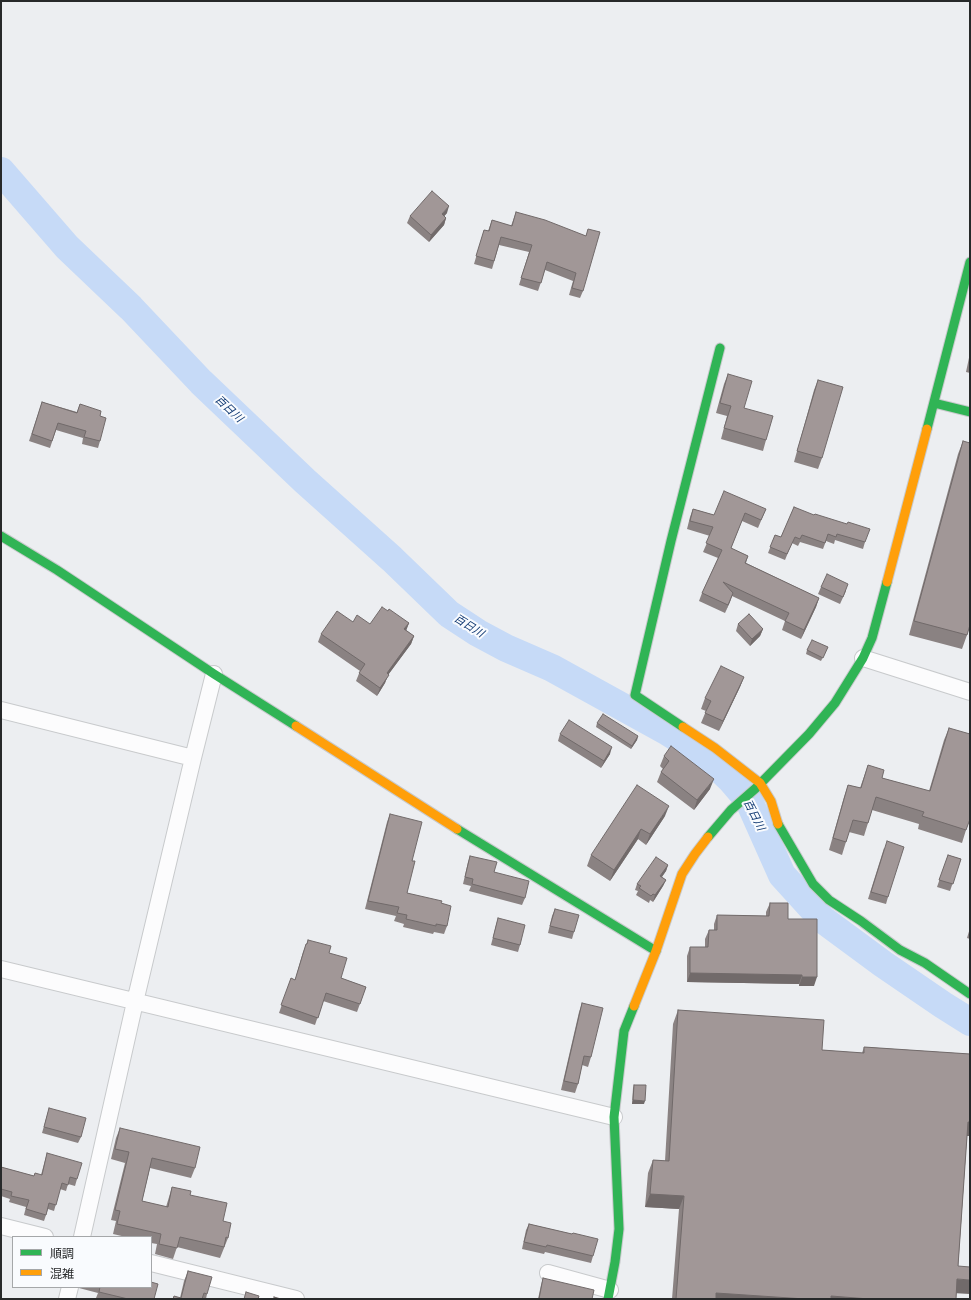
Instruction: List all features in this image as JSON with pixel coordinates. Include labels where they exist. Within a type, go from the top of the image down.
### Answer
[{"type":"street","points":[[548,1273],[609,1294],[619,1229],[614,1117],[624,1031],[656,950],[682,874],[695,854],[731,810],[758,786],[809,734],[835,703],[863,658],[872,638],[970,262]]},
{"type":"street","points":[[720,348],[671,541],[635,695],[715,748],[758,786],[771,801],[778,827],[813,884],[829,900],[861,921],[900,950],[925,963],[970,994]]},
{"type":"street","points":[[934,403],[970,412]]},
{"type":"street","points":[[1,536],[70,579],[214,674],[411,800],[656,950]]},
{"type":"street","points":[[863,658],[970,692]]},
{"type":"street","points":[[82,1236],[135,1002],[214,674]]},
{"type":"street","points":[[1,710],[193,758]]},
{"type":"street","points":[[1,970],[614,1117]]},
{"type":"street","points":[[1,1226],[40,1236]]},
{"type":"street","points":[[152,1263],[264,1295],[296,1299]]},
{"type":"street","points":[[67,1299],[70,1288]]},
{"type":"building","points":[[432,191],[449,206],[442,214],[446,218],[431,235],[410,216]]},
{"type":"building","points":[[516,212],[545,220],[586,236],[588,229],[600,232],[583,291],[572,288],[576,273],[547,262],[541,283],[521,278],[532,245],[501,237],[494,261],[476,256],[484,230],[489,231],[492,220],[512,226]]},
{"type":"building","points":[[728,374],[752,381],[744,408],[773,416],[766,440],[724,428],[731,406],[720,403]]},
{"type":"building","points":[[818,380],[843,387],[822,458],[797,451]]},
{"type":"building","points":[[42,402],[77,413],[80,404],[101,411],[100,416],[106,418],[100,441],[84,437],[86,431],[58,423],[52,441],[32,434]]},
{"type":"building","points":[[963,441],[970,443],[970,625],[967,635],[914,621]]},
{"type":"building","points":[[724,491],[766,509],[761,520],[745,513],[731,548],[748,556],[745,563],[819,598],[804,630],[785,621],[789,613],[723,582],[733,593],[728,605],[702,593],[722,550],[706,543],[713,527],[690,521],[693,509],[714,515]]},
{"type":"building","points":[[794,507],[814,515],[815,514],[847,524],[848,522],[870,529],[865,542],[837,534],[836,537],[828,534],[825,543],[802,535],[800,539],[795,537],[787,554],[770,547],[775,535],[781,537]]},
{"type":"building","points":[[827,574],[848,584],[843,597],[821,587]]},
{"type":"building","points":[[382,607],[388,611],[389,609],[409,623],[404,629],[414,636],[387,673],[389,675],[380,688],[359,673],[365,664],[321,634],[337,611],[353,622],[357,615],[370,624]]},
{"type":"building","points":[[749,614],[763,629],[752,639],[738,624]]},
{"type":"building","points":[[812,640],[828,647],[823,658],[807,650]]},
{"type":"building","points":[[721,666],[744,677],[723,721],[705,713],[711,701],[705,698]]},
{"type":"building","points":[[603,714],[638,736],[632,746],[597,723]]},
{"type":"building","points":[[569,720],[612,747],[604,761],[560,734]]},
{"type":"building","points":[[949,728],[970,734],[970,819],[966,830],[922,816],[924,812],[876,797],[868,823],[853,820],[846,842],[833,838],[848,785],[861,788],[868,765],[884,770],[882,778],[930,791]]},
{"type":"building","points":[[671,746],[714,779],[697,800],[661,772],[669,761],[664,756]]},
{"type":"building","points":[[637,785],[669,806],[650,834],[641,829],[614,870],[591,855]]},
{"type":"building","points":[[390,814],[422,822],[412,861],[415,861],[407,893],[442,901],[441,903],[451,906],[447,926],[436,924],[436,926],[406,919],[407,915],[397,913],[399,907],[368,901]]},
{"type":"building","points":[[887,841],[904,847],[888,897],[871,892]]},
{"type":"building","points":[[948,855],[961,859],[953,884],[939,880]]},
{"type":"building","points":[[470,856],[497,862],[494,872],[529,881],[525,898],[472,884],[473,879],[465,877]]},
{"type":"building","points":[[656,857],[668,865],[660,876],[666,880],[655,895],[653,894],[651,896],[639,888],[641,886],[637,884]]},
{"type":"building","points":[[770,903],[788,903],[788,919],[817,919],[817,977],[802,977],[802,975],[690,973],[690,947],[708,947],[709,930],[717,930],[717,915],[769,916]]},
{"type":"building","points":[[555,909],[579,915],[574,932],[550,926]]},
{"type":"building","points":[[498,918],[525,925],[520,945],[493,938]]},
{"type":"building","points":[[308,940],[331,946],[329,953],[347,958],[341,978],[366,987],[360,1004],[326,993],[318,1018],[281,1005],[291,978],[295,980]]},
{"type":"building","points":[[582,1003],[603,1008],[591,1057],[584,1056],[578,1084],[564,1081]]},
{"type":"building","points":[[678,1010],[824,1020],[822,1050],[864,1053],[864,1047],[970,1054],[970,1122],[968,1122],[958,1266],[970,1267],[970,1280],[957,1279],[956,1299],[869,1299],[831,1296],[831,1299],[805,1299],[716,1293],[716,1299],[676,1299],[684,1196],[650,1194],[653,1160],[669,1161]]},
{"type":"building","points":[[634,1085],[646,1085],[645,1101],[633,1100]]},
{"type":"building","points":[[49,1108],[86,1118],[81,1137],[44,1127]]},
{"type":"building","points":[[120,1128],[200,1147],[195,1168],[152,1158],[142,1201],[168,1207],[172,1187],[191,1191],[190,1195],[227,1203],[223,1221],[231,1223],[228,1238],[226,1237],[224,1247],[180,1237],[177,1248],[159,1244],[161,1234],[117,1224],[120,1211],[115,1210],[129,1152],[115,1149]]},
{"type":"building","points":[[47,1153],[82,1163],[77,1179],[70,1177],[68,1185],[62,1183],[56,1205],[49,1203],[46,1215],[26,1209],[29,1200],[11,1196],[12,1192],[1,1189],[1,1167],[34,1176],[35,1173],[42,1175]]},
{"type":"building","points":[[529,1224],[598,1239],[593,1256],[547,1245],[546,1247],[524,1242]]},
{"type":"building","points":[[188,1271],[212,1277],[207,1294],[204,1293],[202,1299],[173,1299],[174,1296],[181,1298]]},
{"type":"building","points":[[543,1278],[594,1290],[592,1299],[539,1299]]},
{"type":"building","points":[[152,1282],[158,1284],[154,1299],[128,1299],[99,1292],[100,1288],[152,1288]]},
{"type":"building","points":[[246,1292],[259,1296],[258,1299],[244,1299]]},
{"type":"waterway","name":"百日川","points":[[1,171],[67,247],[131,308],[201,382],[305,481],[392,559],[449,614],[478,633],[506,648],[552,668],[668,732],[705,755],[731,780],[749,801],[782,875],[822,919],[883,964],[970,1022]]},
{"type":"traffic: fast","points":[[927,429],[970,262]]},
{"type":"traffic: fast","points":[[683,727],[635,695],[671,541],[720,348]]},
{"type":"traffic: fast","points":[[934,403],[970,412]]},
{"type":"traffic: fast","points":[[1,536],[57,570],[214,674],[296,726]]},
{"type":"traffic: fast","points":[[708,837],[731,810],[756,788],[809,734],[835,703],[863,658],[872,638],[887,582]]},
{"type":"traffic: fast","points":[[778,824],[813,884],[829,900],[861,921],[900,950],[925,963],[970,994]]},
{"type":"traffic: fast","points":[[457,829],[656,951]]},
{"type":"traffic: fast","points":[[608,1299],[619,1229],[614,1117],[624,1031],[634,1006]]},
{"type":"traffic: slow","points":[[887,582],[927,429]]},
{"type":"traffic: slow","points":[[296,726],[457,829]]},
{"type":"traffic: slow","points":[[683,727],[715,748],[760,783],[771,801],[778,824]]},
{"type":"traffic: slow","points":[[634,1006],[656,951],[682,874],[708,837]]}]
